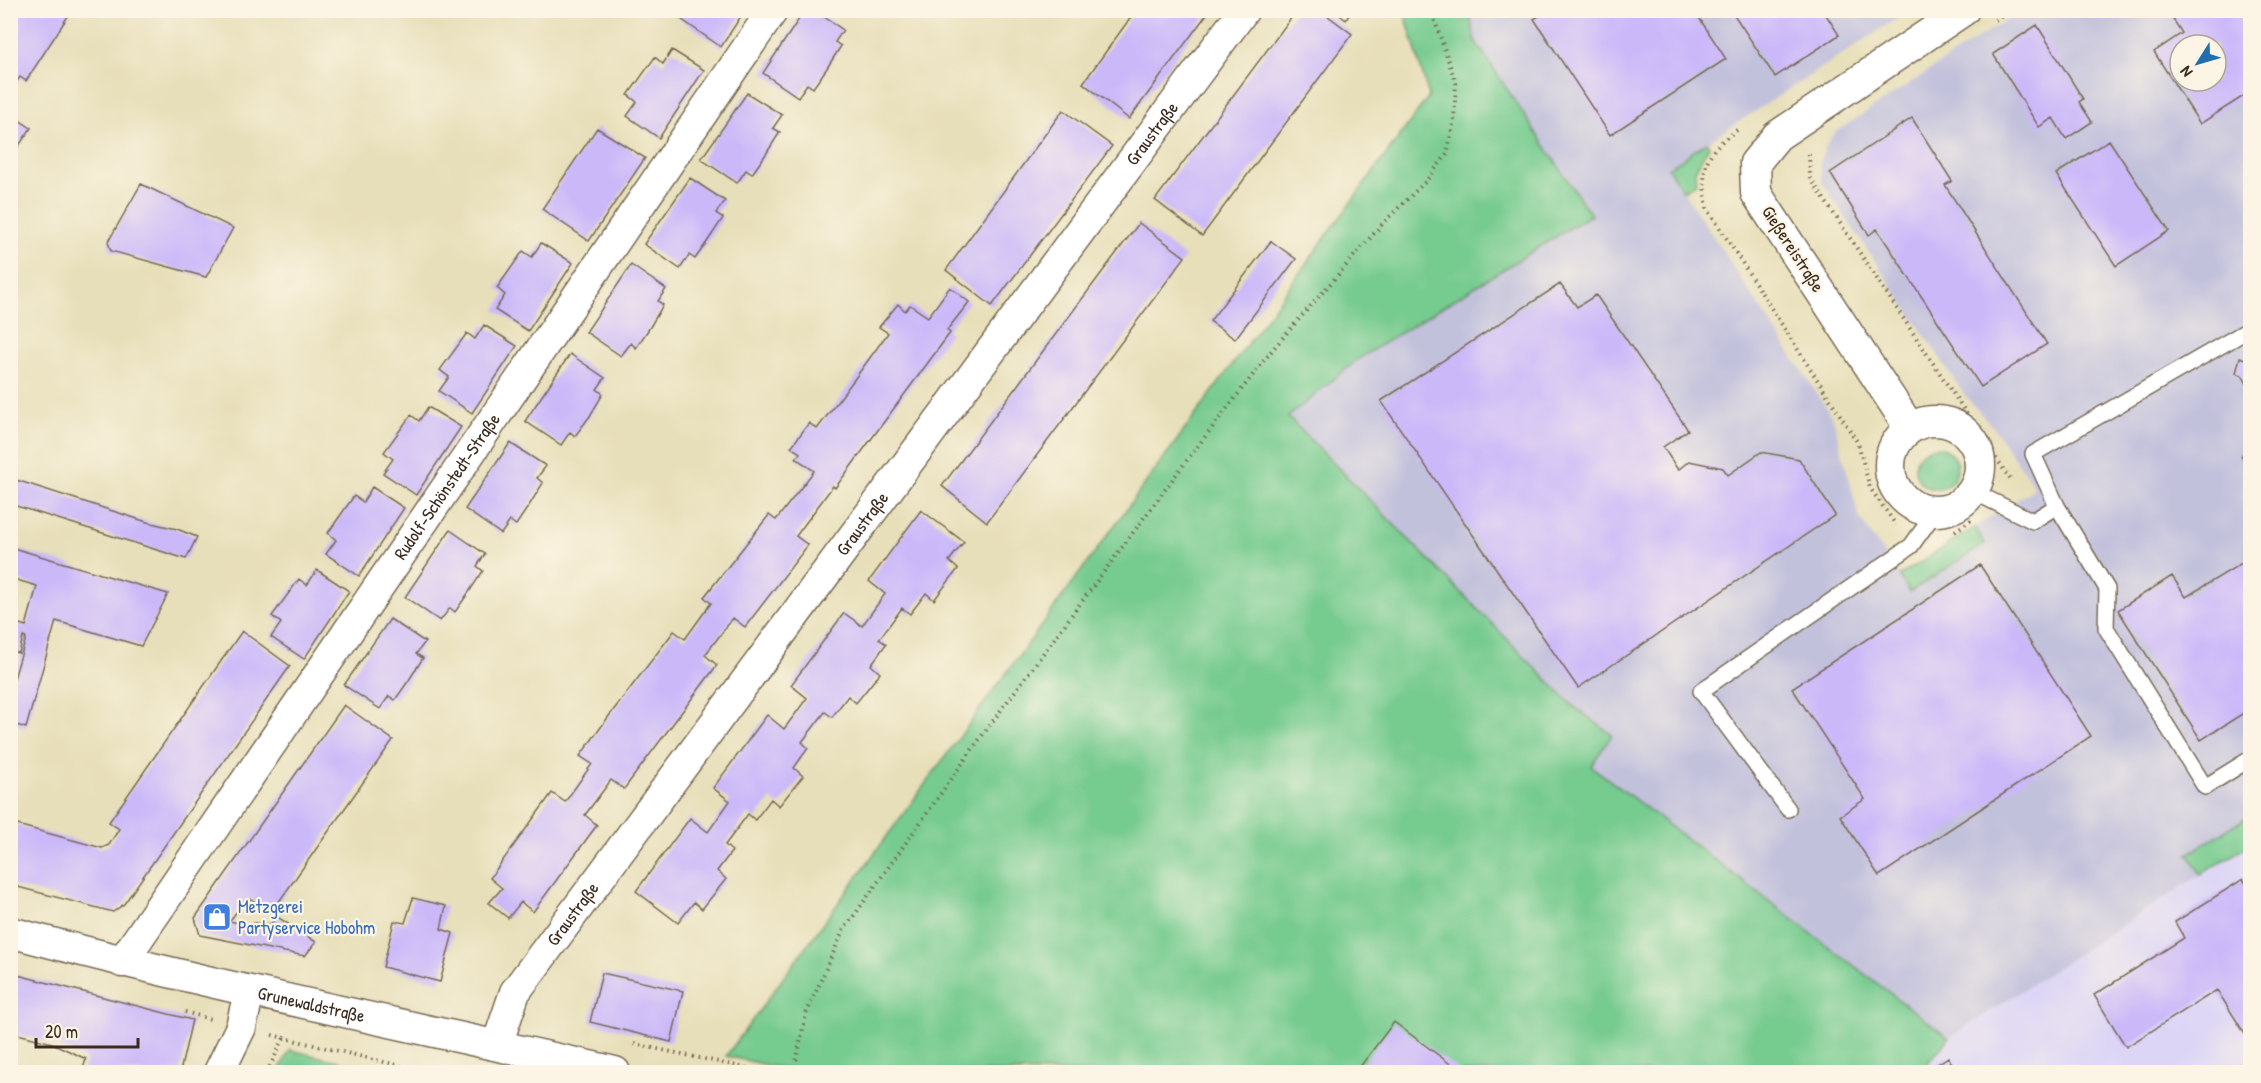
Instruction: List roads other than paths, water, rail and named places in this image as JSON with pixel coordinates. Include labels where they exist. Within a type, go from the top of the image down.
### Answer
[{"type":"street","name":"Rudolf-Schönstedt-Straße","points":[[122,962],[773,10]]},
{"type":"street","name":"Graustraße","points":[[497,1045],[514,992],[1244,10]]},
{"type":"street","name":"Gießereistraße","points":[[1910,428],[1756,193],[1755,163],[1777,136],[1964,10]]},
{"type":"street","points":[[1940,421],[1954,425],[1968,434],[1976,447],[1980,462],[1979,477],[1984,498],[1936,511],[1922,509],[1909,502],[1899,492],[1892,479],[1890,464],[1892,450],[1899,438],[1910,428],[1924,422],[1940,421]]},
{"type":"street","name":"Grunewaldstraße","points":[[10,932],[122,962],[249,992],[615,1072]]},
{"type":"street","points":[[219,1072],[241,1027],[249,992]]},
{"type":"lane","points":[[2250,330],[2033,454],[2057,506],[2107,589],[2106,628],[2205,787],[2250,759]]},
{"type":"lane","points":[[1984,498],[2033,521],[2057,506]]},
{"type":"lane","points":[[1788,808],[1701,691],[1911,546],[1936,511]]},
{"type":"place","name":"Metzgerei Partyservice Hobohm","points":[[217,917]]}]
